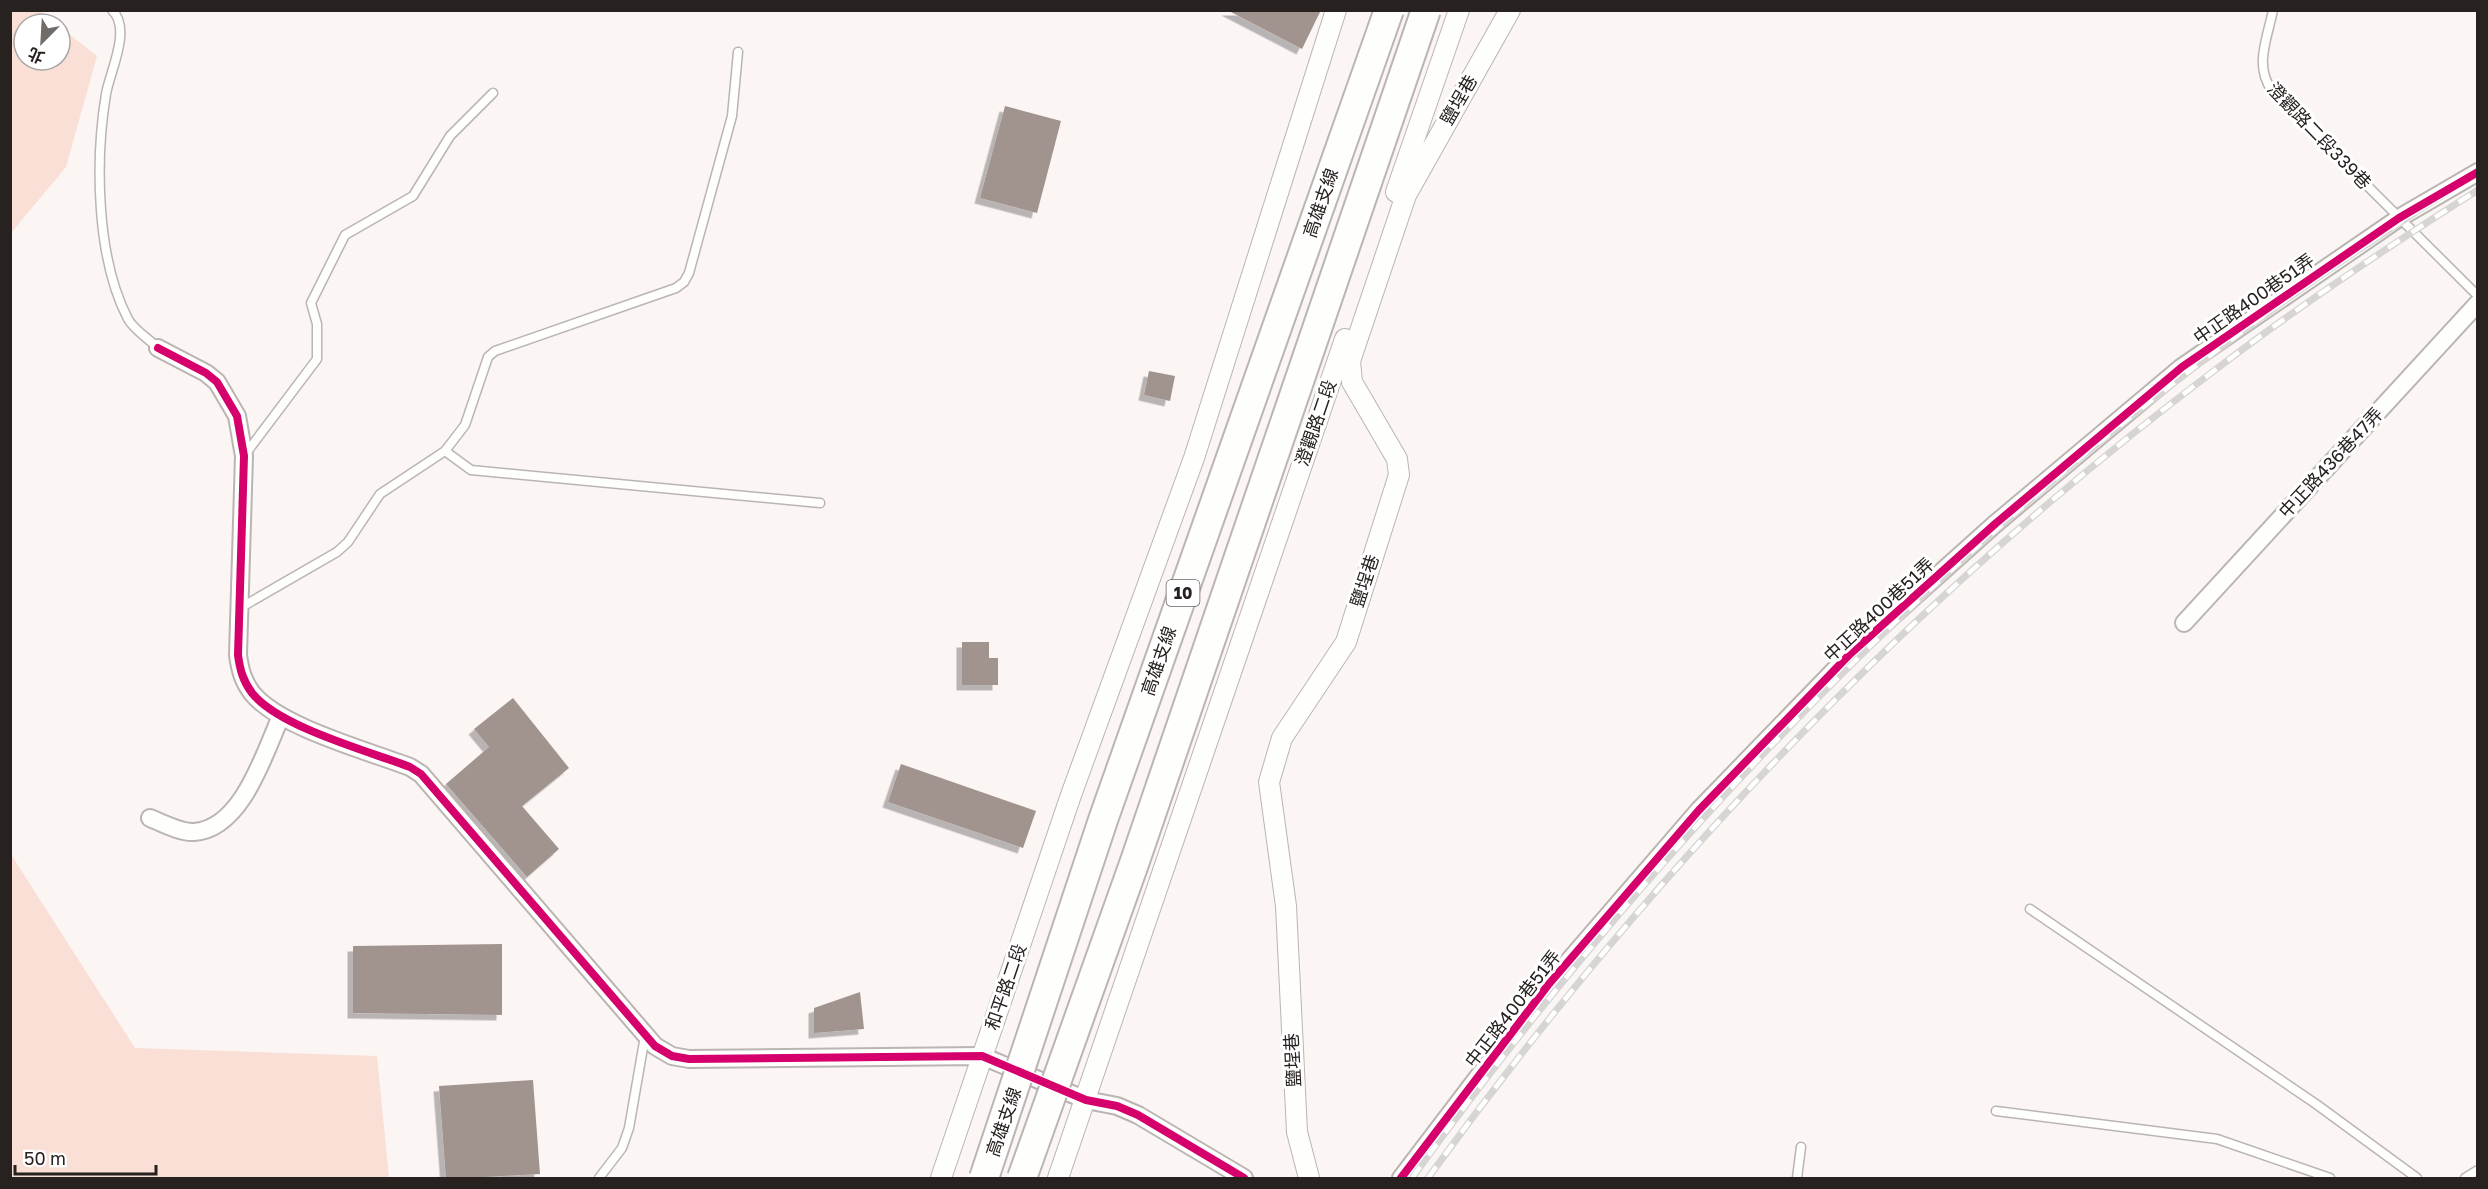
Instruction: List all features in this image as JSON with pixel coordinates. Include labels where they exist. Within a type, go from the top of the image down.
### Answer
[{"type":"highway","name":"高雄支線","points":[[984,1179],[1104,820],[1389,10]]},
{"type":"highway","name":"高雄支線","points":[[1022,1179],[1138,850],[1426,10]]},
{"type":"street","name":"和平路二段","points":[[941,1179],[1071,795],[1194,458],[1336,10]]},
{"type":"street","name":"澄觀路二段","points":[[1086,1100],[1459,10]]},
{"type":"street","name":"鹽埕巷","points":[[1308,1179],[1297,1132],[1286,906],[1269,782],[1282,738],[1346,642],[1399,475],[1396,459],[1352,382],[1350,361],[1406,195],[1510,10]]},
{"type":"street","name":"中正路400巷51弄","points":[[1401,1179],[1548,985],[1578,950],[1699,810],[1851,654],[1995,524],[2182,367],[2399,218],[2478,172]]},
{"type":"street","name":"中正路436巷47弄","points":[[2184,623],[2478,303]]},
{"type":"street","points":[[158,348],[206,373],[218,382],[237,416],[244,456],[240,608],[241,674],[252,693],[281,716],[410,767],[421,774],[655,1046],[672,1056],[689,1059],[982,1056],[1086,1100],[1117,1106],[1138,1115],[1244,1179]]},
{"type":"street","points":[[150,818],[192,832],[221,823],[238,804],[250,785],[281,716]]},
{"type":"street","points":[[1058,1179],[1086,1100]]},
{"type":"lane","points":[[112,10],[117,15],[121,29],[106,94],[99,185],[105,242],[116,287],[129,321],[158,348]]},
{"type":"lane","name":"澄觀路二段339巷","points":[[2273,10],[2260,65],[2264,80],[2478,296]]},
{"type":"lane","points":[[240,608],[337,552],[348,542],[380,495],[445,451],[465,425],[488,357],[495,351],[676,288],[684,282],[689,273],[732,116],[738,52]]},
{"type":"lane","points":[[244,456],[317,359],[317,324],[311,303],[345,235],[413,196],[450,136],[494,93]]},
{"type":"lane","points":[[445,451],[471,470],[820,503]]},
{"type":"lane","points":[[2030,909],[2316,1104],[2417,1179]]},
{"type":"lane","points":[[599,1179],[622,1148],[629,1128],[645,1034]]},
{"type":"lane","points":[[1996,1111],[2217,1139],[2330,1179]]},
{"type":"lane","points":[[1797,1179],[1801,1147]]},
{"type":"lane","points":[[2465,1179],[2478,1170]]},
{"type":"shaded area","points":[[11,10],[39,11],[12,12],[12,72],[72,72],[72,36],[97,56],[66,167],[11,233]]},
{"type":"shaded area","points":[[10,853],[135,1048],[377,1056],[389,1178],[11,1178]]},
{"type":"building","points":[[1227,10],[1321,10],[1302,49]]},
{"type":"building","points":[[1005,106],[1061,121],[1037,213],[980,198]]},
{"type":"building","points":[[1149,371],[1175,376],[1170,401],[1144,395]]},
{"type":"building","points":[[962,642],[989,642],[989,658],[998,658],[998,685],[962,685]]},
{"type":"building","points":[[513,698],[569,768],[522,806],[559,849],[527,877],[446,784],[489,747],[474,729]]},
{"type":"building","points":[[901,764],[1036,811],[1023,848],[888,802]]},
{"type":"building","points":[[502,944],[502,1015],[353,1013],[353,946]]},
{"type":"building","points":[[860,992],[864,1029],[814,1033],[814,1008]]},
{"type":"building","points":[[533,1080],[540,1174],[446,1179],[439,1086]]},
{"type":"railway","points":[[1412,1178],[1524,1030],[1641,888],[1765,752],[1895,623],[2031,500],[2173,383],[2322,274],[2478,173]]},
{"type":"railway","points":[[1428,1178],[1514,1064],[1603,954],[1696,846],[1793,743],[1893,643],[1998,547],[2107,455],[2219,367],[2346,276],[2478,190]]},
{"type":"cycle path","points":[[1401,1178],[1548,985],[1699,810],[1850,654],[1995,524],[2182,367],[2399,218],[2478,172]]},
{"type":"cycle path","points":[[158,348],[206,373],[217,382],[237,416],[244,456],[238,655],[242,675],[252,693],[282,717],[325,737],[410,767],[421,774],[655,1046],[672,1056],[689,1059],[982,1056],[1086,1100],[1117,1106],[1138,1115],[1244,1178]]}]
